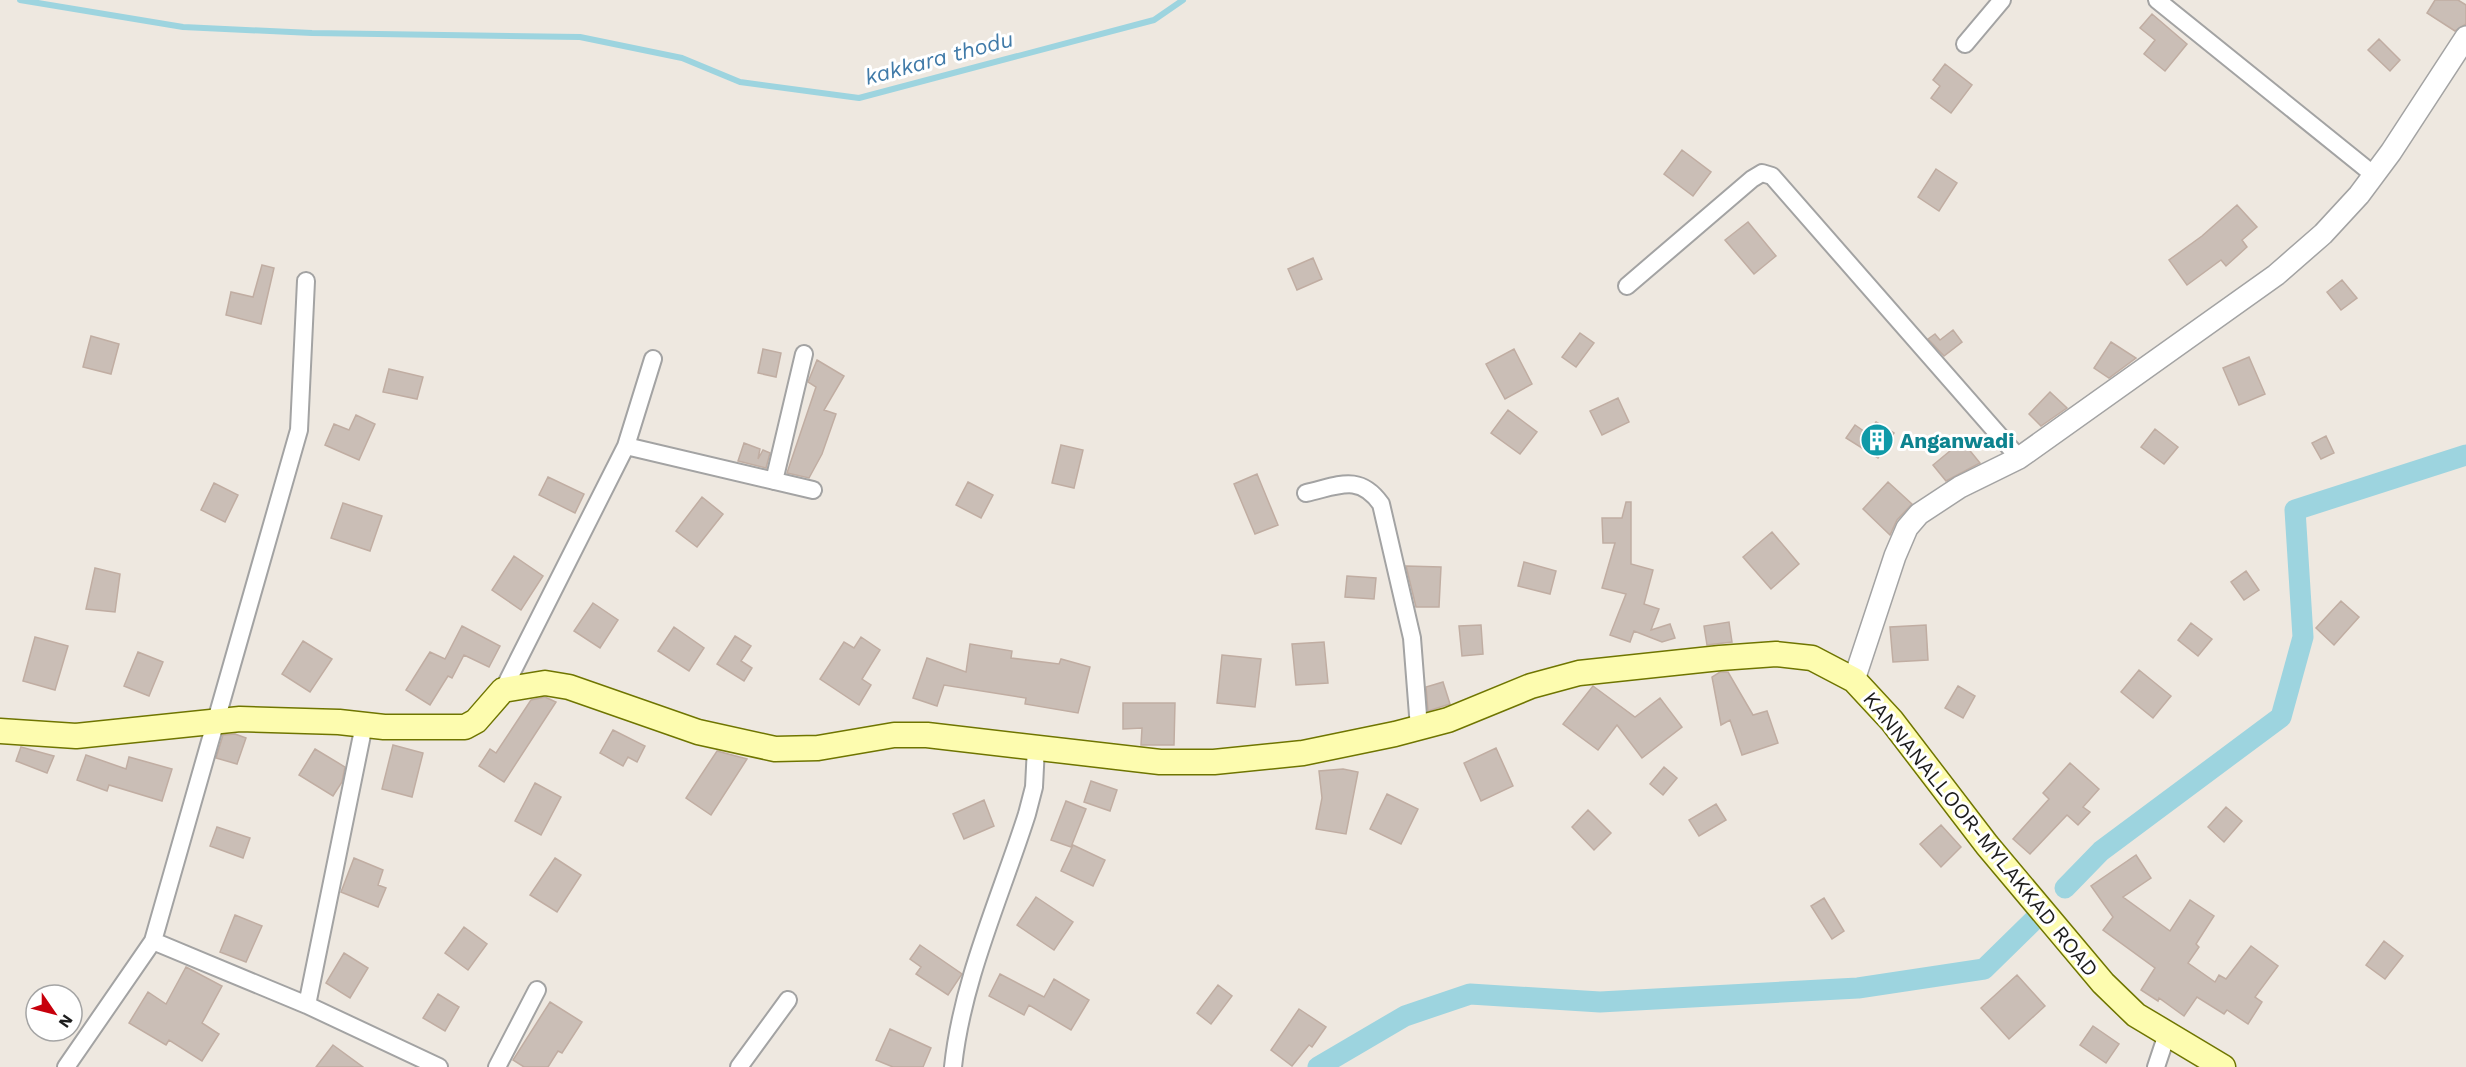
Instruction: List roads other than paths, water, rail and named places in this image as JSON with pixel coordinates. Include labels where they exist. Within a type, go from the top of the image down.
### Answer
[{"type":"main road","name":"KANNANALLOOR-MYLAKKAD ROAD","points":[[503,690],[545,683],[568,687],[698,732],[775,749],[818,748],[894,735],[927,735],[1196,763],[1303,753],[1419,728],[1448,720],[1531,686],[1579,673],[1633,665],[1776,654],[1812,657],[1854,680],[1892,721],[1988,845],[2103,983],[2136,1015],[2223,1067]]},
{"type":"main road","points":[[0,731],[76,736],[250,719],[364,724],[384,727],[465,727],[476,721],[503,690]]},
{"type":"street","points":[[1965,44],[2002,0]]},
{"type":"street","points":[[2157,0],[2374,175]]},
{"type":"street","points":[[1854,680],[1907,528],[1919,514],[1937,501],[2019,458],[2276,274],[2323,234],[2374,175],[2416,116],[2466,37]]},
{"type":"street","points":[[1627,286],[1752,179],[1762,173],[1772,176],[2019,458]]},
{"type":"street","points":[[66,1067],[153,941],[299,430],[306,281]]},
{"type":"street","points":[[774,481],[804,354]]},
{"type":"street","points":[[503,690],[626,446],[653,359]]},
{"type":"street","points":[[626,446],[813,490]]},
{"type":"street","points":[[1306,493],[1350,483],[1360,484],[1373,493],[1382,504],[1412,638],[1419,728]]},
{"type":"street","points":[[307,1005],[364,724]]},
{"type":"street","points":[[952,1067],[956,1038],[970,984],[1027,814],[1034,787],[1036,747]]},
{"type":"street","points":[[153,941],[307,1005],[439,1067]]},
{"type":"street","points":[[497,1067],[537,990]]},
{"type":"street","points":[[739,1067],[788,1000]]},
{"type":"street","points":[[2156,1067],[2167,1035]]},
{"type":"waterway","name":"kakkara thodu","points":[[20,0],[183,27],[312,33],[580,37],[682,58],[740,82],[859,98],[1154,20],[1183,0]]},
{"type":"waterway","points":[[2065,888],[2101,851],[2281,717],[2303,637],[2295,510],[2466,455]]},
{"type":"waterway","points":[[1318,1067],[1405,1016],[1470,994],[1600,1002],[1858,988],[1984,969],[2033,921]]},
{"type":"place","name":"Anganwadi","points":[[1877,440]]}]
